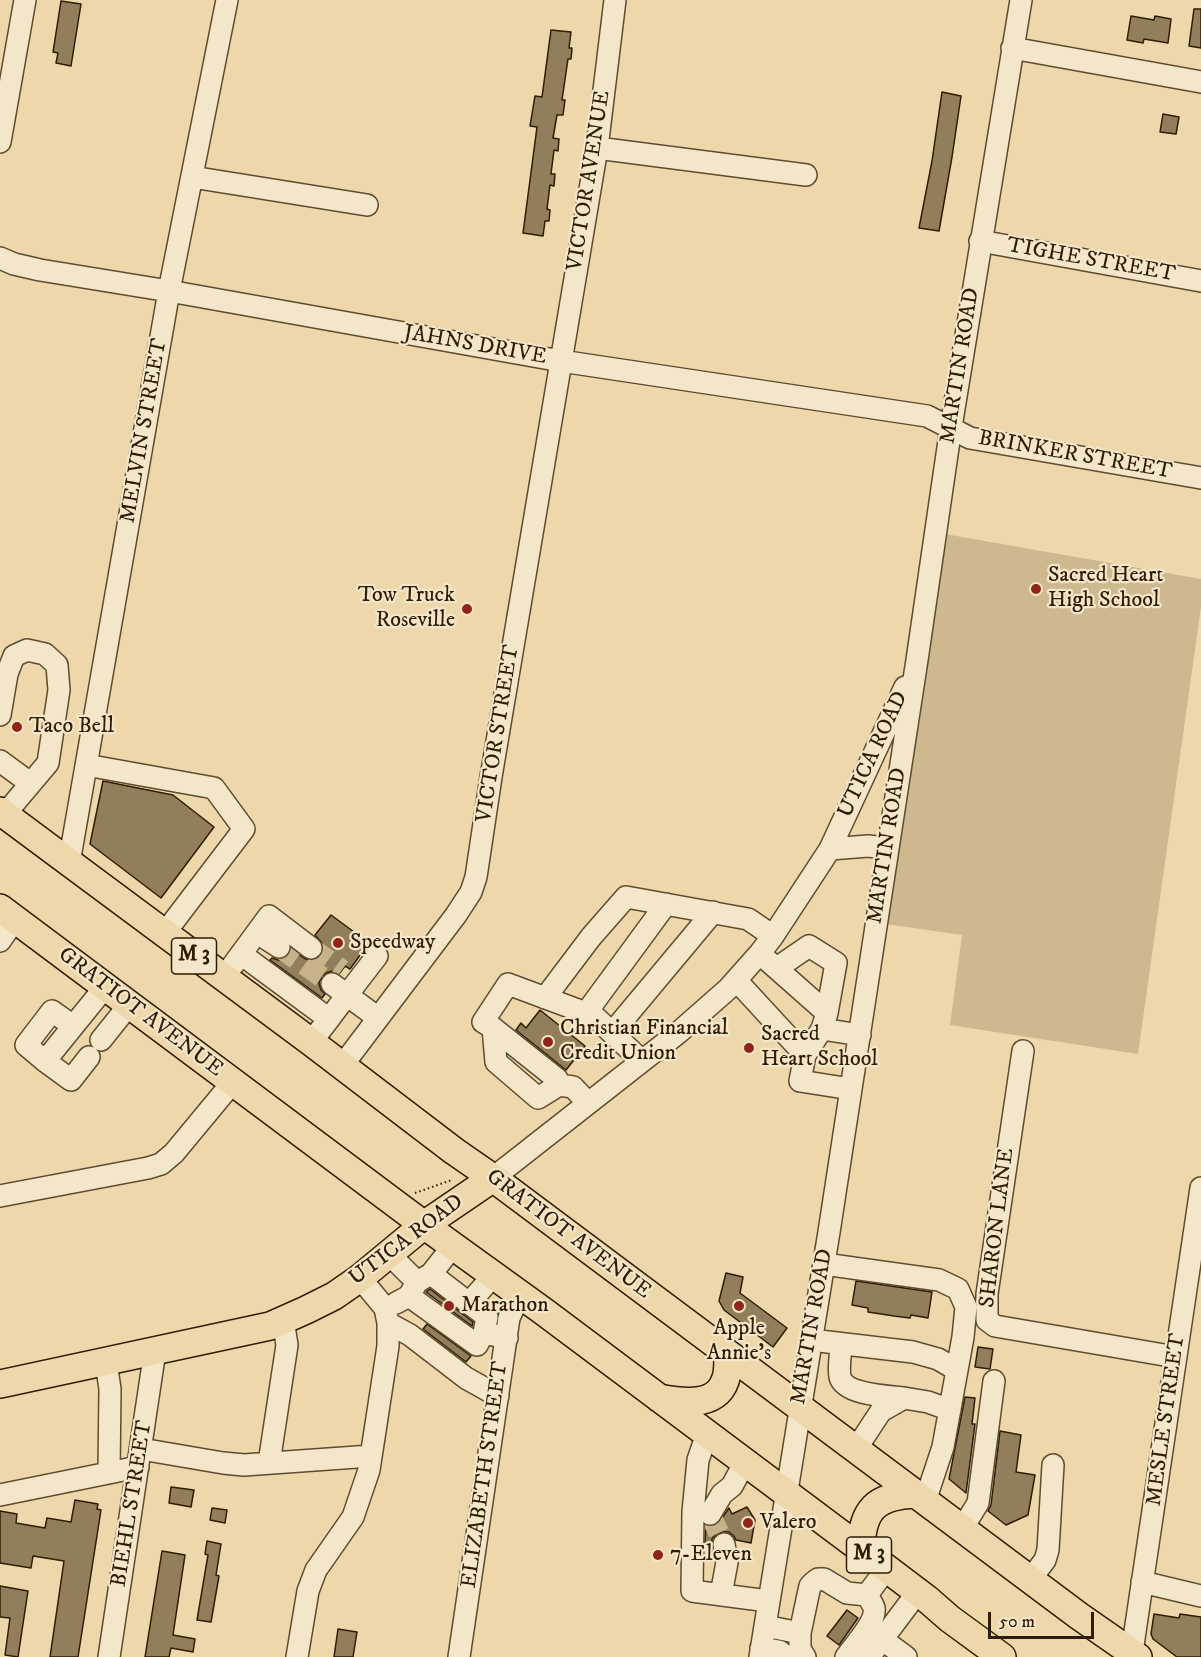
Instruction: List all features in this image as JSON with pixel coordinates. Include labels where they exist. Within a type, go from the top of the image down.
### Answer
[{"type":"main road","name":"GRATIOT AVENUE","points":[[2,813],[1030,1580],[1135,1655]]},
{"type":"main road","name":"GRATIOT AVENUE","points":[[8,914],[232,1083],[658,1397],[1002,1657]]},
{"type":"main road","name":"UTICA ROAD","points":[[0,1384],[270,1326],[334,1296],[360,1278],[424,1225],[493,1178]]},
{"type":"main road","points":[[658,1397],[681,1402],[695,1402],[716,1394],[723,1385],[727,1373],[728,1355]]},
{"type":"main road","points":[[861,1549],[864,1522],[878,1503],[888,1498],[920,1498]]},
{"type":"street","points":[[0,142],[25,0]]},
{"type":"street","name":"MELVIN STREET","points":[[69,863],[170,291],[227,0]]},
{"type":"street","name":"VICTOR AVENUE","points":[[561,361],[597,148],[615,0]]},
{"type":"street","name":"MARTIN ROAD","points":[[760,1652],[860,1035],[980,241],[1021,0]]},
{"type":"street","points":[[1012,48],[1201,82]]},
{"type":"street","points":[[597,148],[806,175]]},
{"type":"street","points":[[192,177],[367,205]]},
{"type":"street","name":"TIGHE STREET","points":[[980,241],[1201,281]]},
{"type":"street","name":"JAHNS DRIVE","points":[[0,258],[40,270],[561,361],[927,416],[951,427]]},
{"type":"street","name":"VICTOR STREET","points":[[342,1066],[456,915],[471,892],[476,877],[561,361]]},
{"type":"street","name":"BRINKER STREET","points":[[951,427],[970,438],[1201,478]]},
{"type":"street","points":[[0,715],[7,674],[14,656],[27,650],[45,654],[57,665],[59,690],[48,762],[2,813]]},
{"type":"street","name":"UTICA ROAD","points":[[493,1178],[678,1033],[736,980],[760,953],[830,849],[917,660]]},
{"type":"street","points":[[0,760],[30,783]]},
{"type":"street","points":[[86,765],[214,788],[244,830],[164,933]]},
{"type":"street","name":"UTICA ROAD","points":[[830,849],[868,846],[888,848]]},
{"type":"street","points":[[545,998],[591,937],[626,897],[748,919],[773,936]]},
{"type":"street","points":[[585,1013],[666,904]]},
{"type":"street","points":[[612,1033],[713,912]]},
{"type":"street","points":[[0,941],[8,914]]},
{"type":"street","points":[[223,977],[269,916],[311,948]]},
{"type":"street","points":[[257,933],[279,947]]},
{"type":"street","points":[[777,968],[809,946],[836,963],[825,1021],[805,1055],[800,1081],[851,1089]]},
{"type":"street","points":[[760,953],[777,968],[825,1021],[860,1035]]},
{"type":"street","points":[[241,954],[329,1019]]},
{"type":"street","points":[[311,1042],[329,1019],[345,983],[377,956]]},
{"type":"street","points":[[736,980],[805,1055]]},
{"type":"street","points":[[345,983],[378,1018]]},
{"type":"street","points":[[588,1103],[573,1088],[559,1085],[557,1079],[483,1022],[508,984],[594,1016],[642,1061]]},
{"type":"street","points":[[105,987],[45,1060],[71,1080],[129,1005]]},
{"type":"street","points":[[831,990],[866,995]]},
{"type":"street","points":[[77,1021],[99,1043]]},
{"type":"street","name":"SHARON LANE","points":[[1023,1051],[987,1294],[987,1320],[995,1326],[1176,1357]]},
{"type":"street","points":[[0,1196],[161,1164],[174,1153],[232,1083]]},
{"type":"street","name":"MESLE STREET","points":[[1135,1655],[1142,1582],[1201,1188]]},
{"type":"street","points":[[386,1315],[419,1284],[453,1246]]},
{"type":"street","points":[[389,1254],[477,1345],[484,1333],[487,1317],[469,1303],[419,1284]]},
{"type":"street","points":[[824,1264],[939,1280],[958,1289],[966,1307],[963,1337],[943,1447],[920,1498]]},
{"type":"street","points":[[469,1303],[494,1275]]},
{"type":"street","points":[[360,1278],[386,1315],[466,1378],[498,1396]]},
{"type":"street","name":"ELIZABETH STREET","points":[[459,1657],[509,1318],[520,1294]]},
{"type":"street","points":[[297,1657],[308,1591],[316,1570],[352,1518],[363,1487],[371,1456],[388,1346],[386,1315]]},
{"type":"street","points":[[269,1463],[286,1345],[283,1320]]},
{"type":"street","points":[[484,1333],[507,1338]]},
{"type":"street","points":[[811,1340],[913,1352],[938,1359],[957,1370]]},
{"type":"street","points":[[841,1344],[841,1378],[846,1386],[859,1391],[928,1402],[950,1410]]},
{"type":"street","name":"BIEHL STREET","points":[[110,1657],[155,1351]]},
{"type":"street","points":[[106,1362],[110,1389],[109,1472]]},
{"type":"street","points":[[962,1529],[978,1503],[994,1381]]},
{"type":"street","points":[[856,1449],[881,1411],[904,1398]]},
{"type":"street","points":[[707,1434],[698,1460],[693,1512],[692,1591],[768,1601]]},
{"type":"street","points":[[0,1495],[109,1472],[140,1458],[244,1465],[371,1456]]},
{"type":"street","points":[[710,1514],[722,1494],[732,1486],[744,1462]]},
{"type":"street","points":[[1030,1580],[1045,1560],[1048,1550],[1053,1465]]},
{"type":"street","points":[[721,1595],[727,1562],[724,1544]]},
{"type":"street","points":[[867,1595],[886,1569]]},
{"type":"street","points":[[805,1657],[800,1649],[800,1633],[813,1581],[824,1579],[847,1593],[867,1595]]},
{"type":"street","points":[[1142,1582],[1201,1596]]},
{"type":"street","points":[[869,1657],[917,1593]]},
{"type":"street","points":[[846,1657],[867,1629],[874,1614],[874,1608],[867,1595]]},
{"type":"street","points":[[765,1626],[800,1633]]},
{"type":"street","points":[[882,1640],[906,1657]]},
{"type":"street","points":[[760,1652],[779,1651],[787,1657]]},
{"type":"path","points":[[409,1195],[458,1178]]},
{"type":"shaded area","points":[[945,534],[1201,579],[1201,607],[1138,1054],[950,1025],[962,935],[886,924]]},
{"type":"building","points":[[61,1],[81,4],[71,66],[56,63],[58,53],[53,52]]},
{"type":"building","points":[[1194,9],[1201,9],[1201,48],[1189,46]]},
{"type":"building","points":[[1131,16],[1154,20],[1155,16],[1171,19],[1168,43],[1144,39],[1143,43],[1127,40]]},
{"type":"building","points":[[551,30],[571,32],[569,48],[572,48],[571,59],[568,59],[562,100],[565,100],[563,115],[557,115],[553,138],[559,139],[558,151],[554,150],[551,174],[555,174],[554,186],[550,185],[547,209],[550,210],[549,221],[545,221],[543,236],[523,233],[537,127],[530,126],[535,96],[542,97]]},
{"type":"building","points":[[942,92],[961,96],[939,231],[919,228]]},
{"type":"building","points":[[1163,114],[1179,117],[1176,134],[1160,132]]},
{"type":"building","points":[[103,781],[173,795],[214,827],[161,898],[90,844]]},
{"type":"building","points":[[331,915],[369,943],[350,969],[345,966],[339,974],[333,971],[322,976],[319,983],[325,994],[322,998],[270,960],[272,958],[284,959],[291,949],[310,961],[316,959],[324,949],[315,935]]},
{"type":"building","name":"Christian Financial Credit Union","points":[[540,1010],[585,1046],[566,1070],[516,1030],[521,1023],[526,1028]]},
{"type":"building","name":"Apple Annie's","points":[[726,1273],[743,1277],[740,1293],[787,1328],[773,1347],[724,1310],[719,1301]]},
{"type":"building","points":[[856,1281],[932,1292],[928,1318],[868,1312],[868,1308],[852,1305]]},
{"type":"building","points":[[430,1289],[473,1322],[472,1326],[426,1292]]},
{"type":"building","points":[[427,1324],[471,1356],[466,1362],[423,1329]]},
{"type":"building","points":[[978,1347],[993,1349],[990,1369],[975,1367]]},
{"type":"building","points":[[965,1397],[975,1398],[972,1424],[975,1424],[966,1493],[949,1479]]},
{"type":"building","points":[[1000,1431],[1021,1435],[1016,1472],[1035,1475],[1028,1515],[1006,1525],[988,1511],[991,1505]]},
{"type":"building","points":[[171,1487],[194,1490],[191,1507],[169,1503]]},
{"type":"building","points":[[75,1500],[98,1504],[97,1509],[101,1510],[78,1657],[50,1657],[64,1561],[33,1556],[31,1568],[0,1563],[0,1511],[17,1514],[16,1523],[45,1528],[47,1518],[71,1522]]},
{"type":"building","points":[[747,1507],[755,1520],[751,1543],[736,1540],[729,1532],[721,1532],[712,1539],[712,1551],[710,1552],[705,1542],[706,1526],[717,1525],[729,1508],[732,1514]]},
{"type":"building","points":[[212,1508],[227,1510],[225,1523],[210,1520]]},
{"type":"building","points":[[207,1541],[221,1544],[216,1575],[219,1576],[211,1622],[197,1620],[208,1555],[205,1554]]},
{"type":"building","points":[[162,1551],[185,1555],[173,1635],[195,1639],[193,1652],[171,1648],[169,1657],[145,1657]]},
{"type":"building","points":[[0,1586],[28,1591],[18,1657],[5,1655],[10,1618],[0,1617]]},
{"type":"building","points":[[847,1610],[858,1618],[839,1645],[827,1636]]},
{"type":"building","points":[[1154,1614],[1179,1618],[1180,1614],[1201,1617],[1201,1657],[1177,1657],[1153,1639],[1151,1634]]},
{"type":"building","points":[[338,1629],[357,1632],[353,1657],[334,1657]]},
{"type":"tunnel","points":[[279,947],[332,984]]},
{"type":"tunnel","points":[[311,948],[342,970]]},
{"type":"tunnel","points":[[710,1514],[724,1544]]},
{"type":"place","name":"Sacred Heart High School","points":[[1036,589]]},
{"type":"place","name":"Tow Truck Roseville","points":[[467,609]]},
{"type":"place","name":"Taco Bell","points":[[17,727]]},
{"type":"place","name":"Speedway","points":[[338,943]]},
{"type":"place","name":"Christian Financial Credit Union","points":[[548,1042]]},
{"type":"place","name":"Sacred Heart School","points":[[749,1048]]},
{"type":"place","name":"Marathon","points":[[449,1306]]},
{"type":"place","name":"Apple Annie's","points":[[739,1306]]},
{"type":"place","name":"Valero","points":[[748,1523]]},
{"type":"place","name":"7-Eleven","points":[[658,1555]]}]
